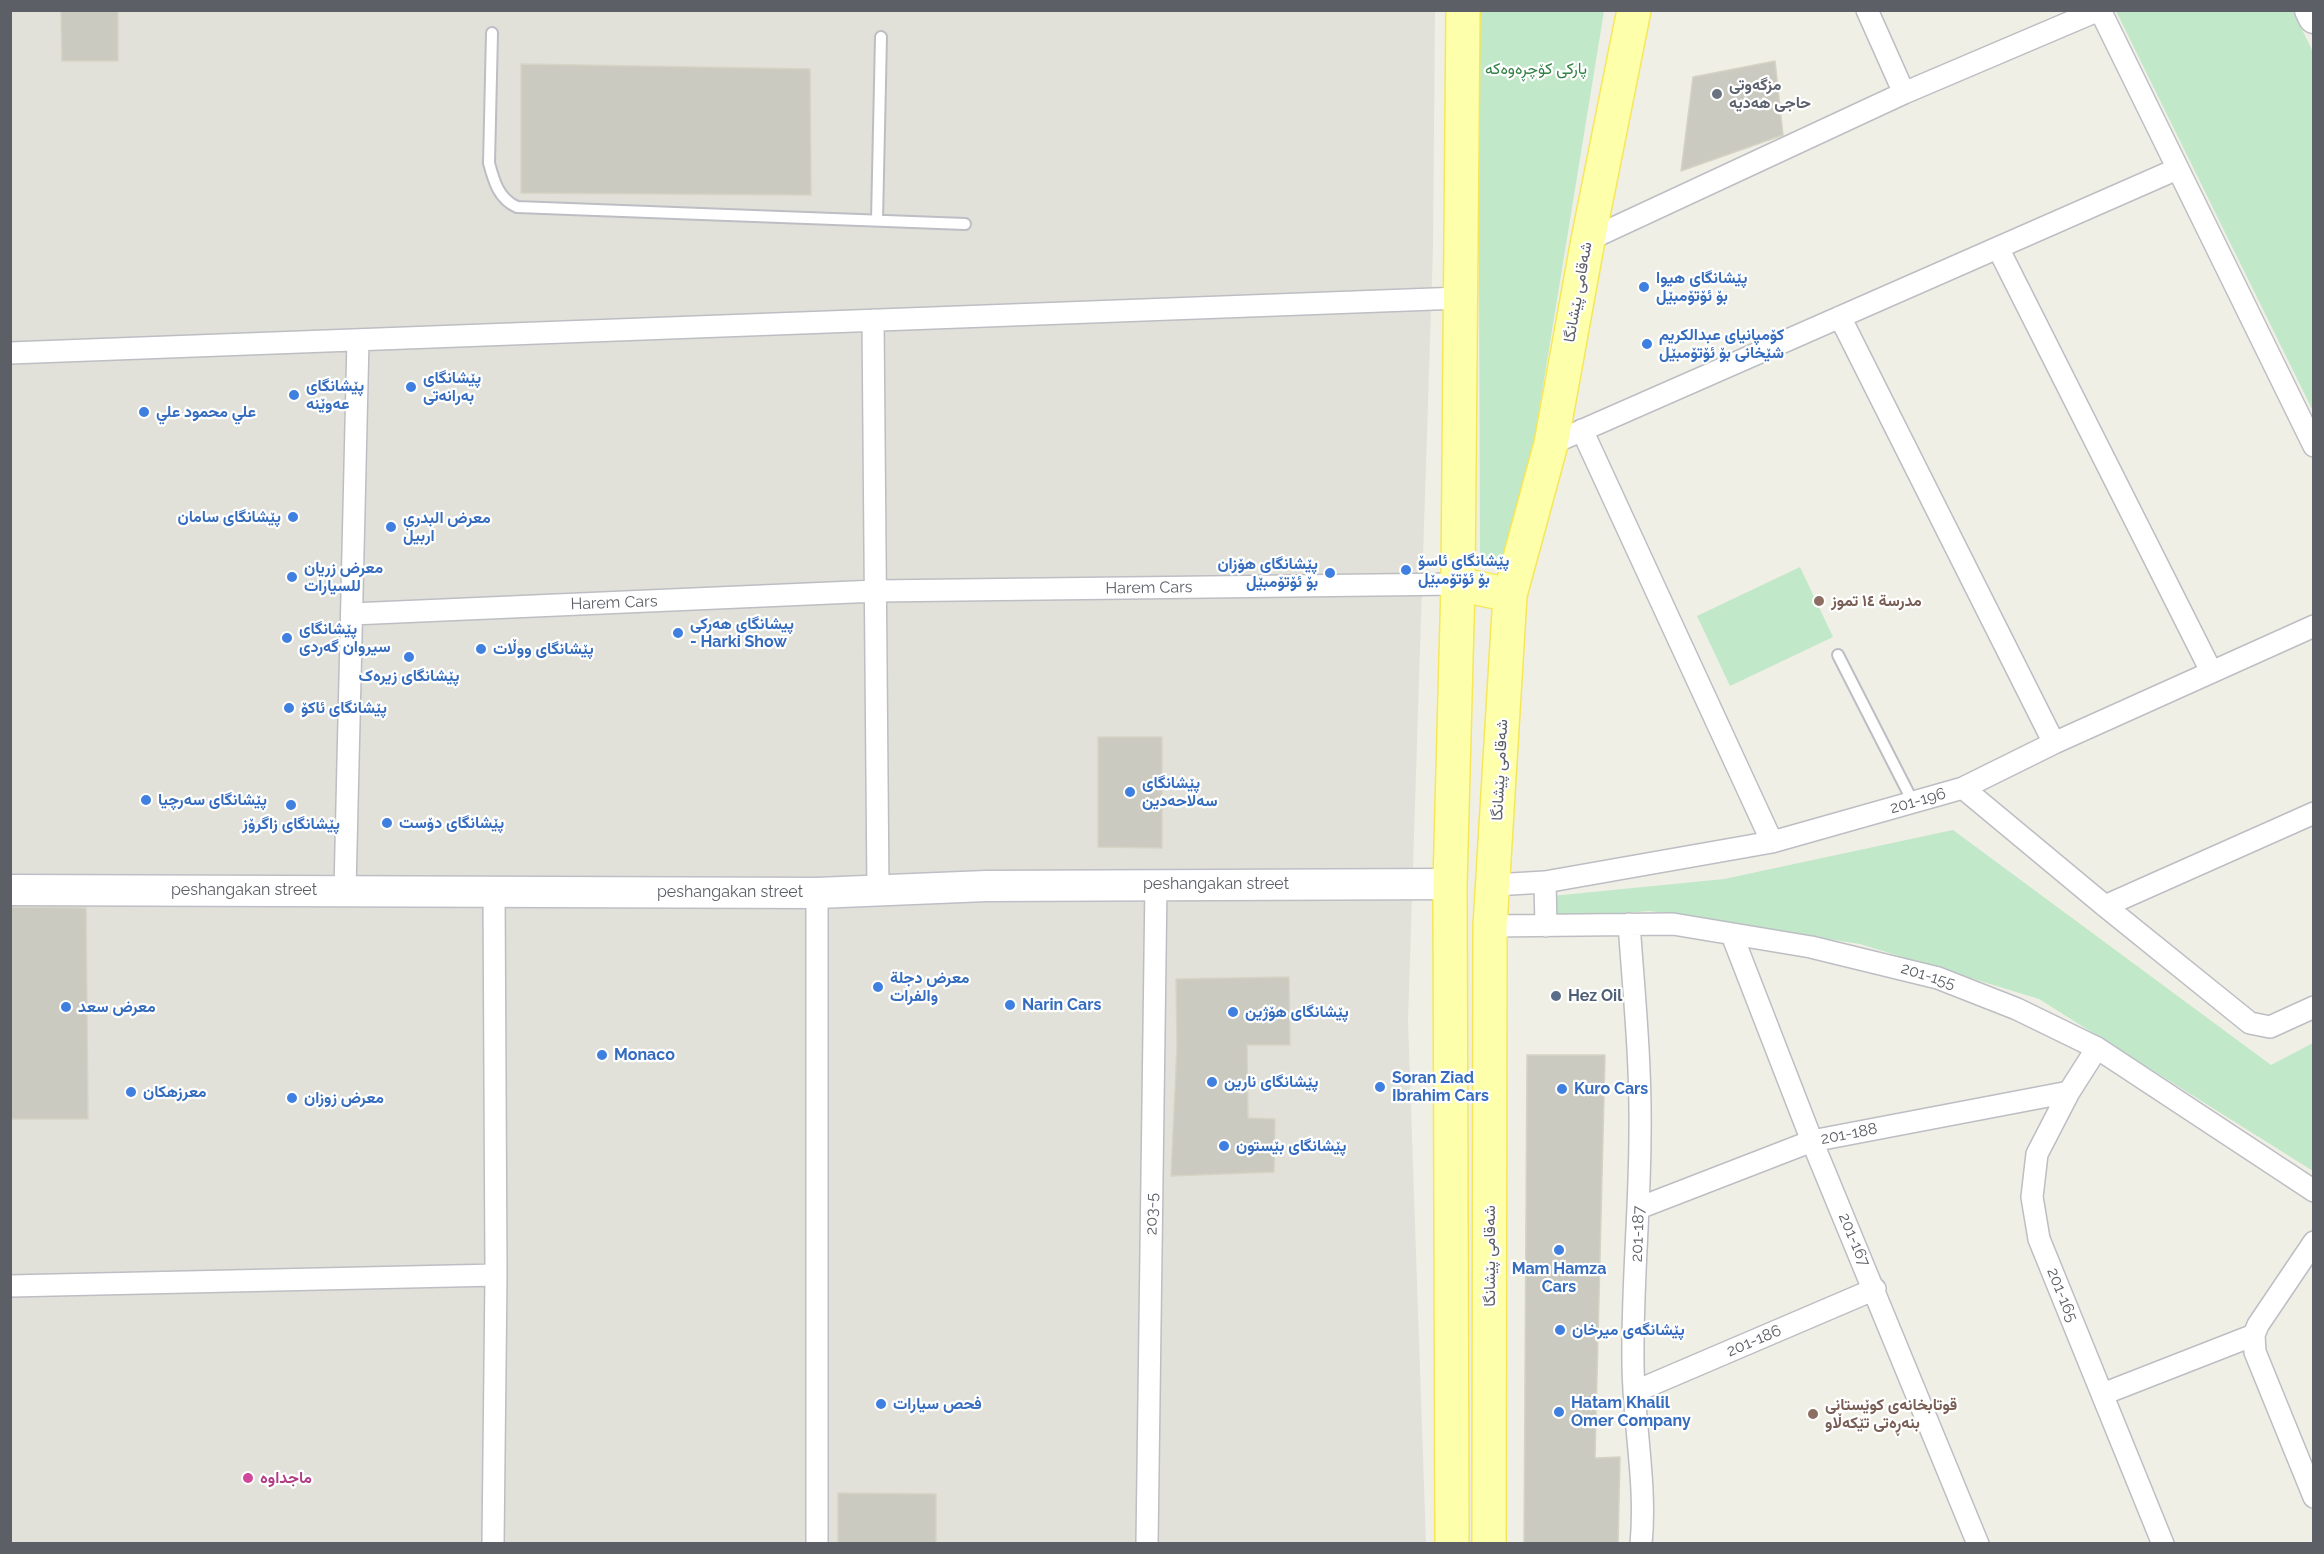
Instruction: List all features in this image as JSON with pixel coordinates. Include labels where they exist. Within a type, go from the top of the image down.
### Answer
[{"type":"main road","points":[[1452,1544],[1450,884],[1458,584],[1463,10]]},
{"type":"main road","name":"شەقامی پێشانگا","points":[[1489,1544],[1490,926],[1510,595],[1551,444],[1588,240],[1634,10]]},
{"type":"main road","points":[[1458,584],[1510,595]]},
{"type":"street","points":[[1867,10],[1904,93]]},
{"type":"street","points":[[1588,240],[1904,93],[2099,10],[2313,446]]},
{"type":"street","points":[[2310,10],[2313,18]]},
{"type":"street","points":[[1551,444],[2177,169]]},
{"type":"street","points":[[1998,248],[2211,671]]},
{"type":"street","points":[[10,353],[1460,298]]},
{"type":"street","points":[[1840,317],[2054,743]]},
{"type":"street","points":[[873,320],[878,891]]},
{"type":"street","points":[[345,890],[358,340]]},
{"type":"street","points":[[1582,430],[1772,842]]},
{"type":"street","name":"Harem Cars","points":[[352,614],[876,591],[1458,584]]},
{"type":"street","name":"201-196","points":[[1494,885],[1545,882],[1772,842],[1963,788],[2054,743],[2313,626]]},
{"type":"street","points":[[1963,788],[2250,1023],[2270,1027],[2313,1007]]},
{"type":"street","points":[[2105,906],[2313,813]]},
{"type":"street","points":[[1545,882],[1546,926]]},
{"type":"street","name":"203-5","points":[[1148,1544],[1156,884]]},
{"type":"street","name":"peshangakan street","points":[[10,890],[817,893],[986,886],[1450,884]]},
{"type":"street","points":[[493,1544],[496,1275],[494,890]]},
{"type":"street","points":[[817,893],[817,1544]]},
{"type":"street","name":"201-187","points":[[1629,924],[1640,1095],[1639,1208],[1633,1361],[1642,1481],[1641,1544]]},
{"type":"street","name":"201-155","points":[[1490,926],[1673,924],[1810,947],[1938,978],[2017,1008],[2097,1048],[2313,1191]]},
{"type":"street","name":"201-167","points":[[1732,935],[1812,1141],[1875,1289],[1978,1544]]},
{"type":"street","name":"201-165","points":[[2097,1048],[2069,1092],[2037,1154],[2032,1197],[2039,1239],[2163,1544]]},
{"type":"street","name":"201-188","points":[[1639,1208],[1812,1141],[2069,1092]]},
{"type":"street","points":[[2313,1242],[2258,1325],[2254,1335],[2255,1352],[2313,1497]]},
{"type":"street","points":[[10,1286],[496,1275]]},
{"type":"street","name":"201-186","points":[[1634,1392],[1875,1289]]},
{"type":"street","points":[[2103,1394],[2254,1335]]},
{"type":"lane","points":[[492,33],[489,163],[493,180],[505,202],[517,207],[965,224]]},
{"type":"lane","points":[[877,220],[881,37]]},
{"type":"lane","points":[[1838,655],[1913,802]]},
{"type":"shaded area","points":[[11,11],[1435,11],[1433,248],[1408,1021],[1426,1543],[11,1544]]},
{"type":"green space","name":"پارکی کۆچڕەوەکە","points":[[1478,11],[1604,11],[1514,564],[1480,563]]},
{"type":"green space","points":[[2116,11],[2293,11],[2313,52],[2313,411]]},
{"type":"green space","points":[[1800,567],[1833,637],[1730,686],[1697,616]]},
{"type":"green space","points":[[1953,830],[2271,1065],[2313,1043],[2313,1171],[2039,999],[1860,944],[1650,911],[1557,918],[1552,896],[1724,879]]},
{"type":"building","points":[[61,10],[118,10],[118,61],[62,61]]},
{"type":"building","points":[[1775,61],[1783,135],[1681,171],[1693,77]]},
{"type":"building","points":[[521,64],[810,69],[811,195],[521,193]]},
{"type":"building","name":"پێشانگای سەلاحەدین","points":[[1098,737],[1162,737],[1162,848],[1098,847]]},
{"type":"building","points":[[10,907],[86,908],[88,1119],[10,1119]]},
{"type":"building","points":[[1289,977],[1290,1045],[1247,1045],[1248,1118],[1275,1119],[1274,1172],[1171,1176],[1177,1047],[1176,979]]},
{"type":"building","points":[[1527,1055],[1605,1055],[1595,1458],[1620,1457],[1618,1544],[1524,1544]]},
{"type":"building","points":[[838,1493],[936,1494],[936,1544],[838,1544]]},
{"type":"place","name":"مزگەوتی حاجی هەدیە","points":[[1717,94]]},
{"type":"place","name":"پێشانگای هیوا بۆ ئۆتۆمبێل","points":[[1644,287]]},
{"type":"place","name":"کۆمپانیای عبدالكريم شێخانی بۆ ئۆتۆمبێل","points":[[1647,344]]},
{"type":"place","name":"پێشانگای بەرانەتی","points":[[411,387]]},
{"type":"place","name":"پێشانگای عەوێنە","points":[[294,395]]},
{"type":"place","name":"علي محمود علي","points":[[144,412]]},
{"type":"place","name":"پێشانگای سامان","points":[[293,517]]},
{"type":"place","name":"معرض البدري اربيل","points":[[391,527]]},
{"type":"place","name":"پێشانگای ئاسۆ بۆ ئۆتۆمبێل","points":[[1406,570]]},
{"type":"place","name":"پێشانگای هۆزان بۆ ئۆتۆمبێل","points":[[1330,573]]},
{"type":"place","name":"معرض زريان للسيارات","points":[[292,577]]},
{"type":"place","name":"مدرسة ١٤ تموز","points":[[1819,601]]},
{"type":"place","name":"پیشانگای هەرکی - Harki Show","points":[[678,633]]},
{"type":"place","name":"پێشانگای سیروان گەردی","points":[[287,638]]},
{"type":"place","name":"پێشانگای ووڵات","points":[[481,649]]},
{"type":"place","name":"پێشانگای زیرەک","points":[[409,657]]},
{"type":"place","name":"پێشانگای ئاکۆ","points":[[289,708]]},
{"type":"place","name":"پێشانگای سەلاحەدین","points":[[1130,792]]},
{"type":"place","name":"پێشانگای سەرچیا","points":[[146,800]]},
{"type":"place","name":"پێشانگای زاگرۆز","points":[[291,805]]},
{"type":"place","name":"پێشانگای دۆست","points":[[387,823]]},
{"type":"place","name":"معرض دجلة والفرات","points":[[878,987]]},
{"type":"place","name":"Hez Oil","points":[[1556,996]]},
{"type":"place","name":"Narin Cars","points":[[1010,1005]]},
{"type":"place","name":"معرض سعد","points":[[66,1007]]},
{"type":"place","name":"پێشانگای هۆژین","points":[[1233,1012]]},
{"type":"place","name":"Monaco","points":[[602,1055]]},
{"type":"place","name":"پێشانگای نارین","points":[[1212,1082]]},
{"type":"place","name":"Soran Ziad Ibrahim Cars","points":[[1380,1087]]},
{"type":"place","name":"Kuro Cars","points":[[1562,1089]]},
{"type":"place","name":"معرزهكان","points":[[131,1092]]},
{"type":"place","name":"معرض زوزان","points":[[292,1098]]},
{"type":"place","name":"پێشانگای بێستون","points":[[1224,1146]]},
{"type":"place","name":"Mam Hamza Cars","points":[[1559,1250]]},
{"type":"place","name":"پێشانگەی میرخان","points":[[1560,1330]]},
{"type":"place","name":"فحص سيارات","points":[[881,1404]]},
{"type":"place","name":"Hatam Khalil Omer Company","points":[[1559,1412]]},
{"type":"place","name":"قوتابخانەی کوێستانی بنەڕەتی تێکەڵاو","points":[[1813,1414]]},
{"type":"place","name":"ماجداوە","points":[[248,1478]]}]
